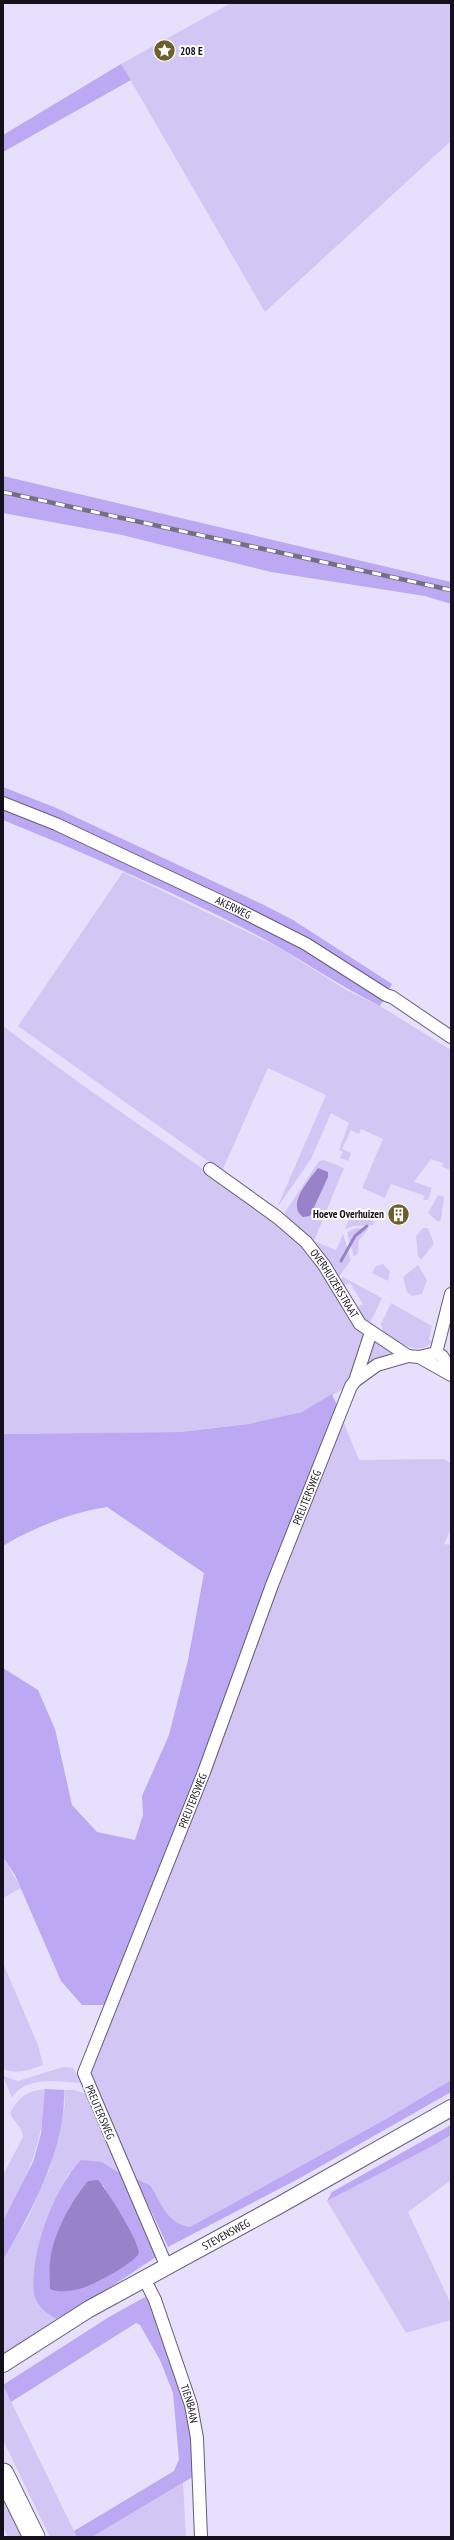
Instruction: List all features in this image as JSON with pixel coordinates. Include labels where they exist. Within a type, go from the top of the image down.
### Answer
[{"type":"highway","points":[[3,2474],[34,2537]]},
{"type":"street","name":"AKERWEG","points":[[3,803],[56,824],[277,929],[329,958],[386,995],[392,997],[451,1037]]},
{"type":"street","name":"OVERHUIZERSTRAAT","points":[[210,1169],[277,1217],[306,1242],[324,1265],[356,1319],[371,1332],[451,1375]]},
{"type":"street","points":[[436,1353],[451,1294]]},
{"type":"street","name":"PREUTERSWEG","points":[[166,2265],[84,2074],[204,1772],[308,1494],[349,1391],[355,1381],[371,1332]]},
{"type":"street","points":[[355,1381],[384,1362],[436,1353],[442,1356],[451,1370]]},
{"type":"street","name":"STEVENSWEG","points":[[3,2364],[60,2326],[166,2265],[285,2202],[451,2108]]},
{"type":"street","name":"TIENBAAN","points":[[144,2278],[154,2300],[191,2405],[197,2438],[201,2537]]},
{"type":"shaded area","points":[[231,3],[451,3],[451,141],[265,312],[121,64]]},
{"type":"shaded area","points":[[121,64],[131,80],[3,152],[3,135]]},
{"type":"shaded area","points":[[3,476],[451,582],[451,604],[425,596],[271,572],[122,535],[3,513]]},
{"type":"shaded area","points":[[3,787],[54,807],[264,905],[293,920],[392,984],[380,1006],[268,941],[221,917],[128,873],[3,820]]},
{"type":"shaded area","points":[[123,872],[278,947],[346,990],[380,1006],[451,1050],[451,1170],[442,1167],[443,1163],[431,1159],[414,1182],[432,1188],[428,1200],[423,1200],[425,1196],[391,1184],[385,1198],[362,1188],[383,1139],[361,1129],[359,1134],[351,1130],[342,1149],[351,1153],[348,1161],[340,1158],[343,1152],[339,1150],[349,1123],[331,1113],[311,1159],[277,1208],[326,1095],[268,1068],[222,1171],[18,1026]]},
{"type":"shaded area","points":[[3,1026],[74,1079],[251,1203],[284,1228],[297,1240],[318,1267],[345,1309],[368,1334],[347,1387],[302,1412],[257,1423],[180,1432],[3,1434]]},
{"type":"shaded area","points":[[324,1160],[344,1168],[314,1241],[336,1250],[343,1234],[351,1260],[338,1278],[286,1218],[285,1212],[319,1161]]},
{"type":"shaded area","points":[[318,1168],[328,1172],[328,1177],[310,1216],[303,1217],[298,1212],[298,1199],[301,1192]]},
{"type":"shaded area","points":[[438,1195],[444,1197],[441,1220],[438,1222],[428,1213]]},
{"type":"shaded area","points":[[352,1213],[375,1222],[373,1225],[353,1226],[345,1229]]},
{"type":"shaded area","points":[[356,1228],[368,1229],[359,1240],[358,1253],[354,1257],[347,1232]]},
{"type":"shaded area","points":[[423,1228],[428,1228],[434,1244],[421,1260],[418,1256],[416,1236]]},
{"type":"shaded area","points":[[383,1264],[390,1271],[388,1281],[372,1273],[376,1266]]},
{"type":"shaded area","points":[[418,1265],[427,1280],[422,1294],[412,1296],[407,1292],[403,1277]]},
{"type":"shaded area","points":[[343,1277],[382,1298],[371,1321],[368,1323],[356,1309],[363,1304],[350,1283],[341,1287],[340,1281]]},
{"type":"shaded area","points":[[391,1303],[432,1326],[429,1340],[434,1341],[428,1346],[421,1348],[408,1347],[383,1332],[381,1324]]},
{"type":"shaded area","points":[[375,1339],[397,1355],[364,1369]]},
{"type":"shaded area","points":[[332,1394],[338,1408],[200,1774],[106,2005],[82,2005],[61,1981],[15,1875],[3,1857],[3,1668],[38,1690],[55,1729],[72,1805],[97,1832],[135,1840],[143,1815],[142,1796],[169,1735],[188,1660],[204,1573],[107,1507],[81,1512],[39,1527],[3,1546],[3,1434],[180,1432],[249,1424],[302,1412]]},
{"type":"shaded area","points":[[338,1408],[359,1460],[444,1459],[451,1464],[451,1529],[444,1544],[451,1545],[451,2080],[386,2119],[190,2227],[182,2225],[170,2217],[150,2185],[136,2179],[89,2073]]},
{"type":"shaded area","points":[[3,1857],[21,1888],[3,1898]]},
{"type":"shaded area","points":[[3,1963],[38,2045],[43,2065],[33,2069],[13,2072],[3,2069]]},
{"type":"shaded area","points":[[63,2067],[73,2068],[82,2083],[54,2081],[34,2083],[25,2086],[12,2098],[3,2076],[18,2081]]},
{"type":"shaded area","points":[[451,2080],[451,2092],[300,2178],[168,2247],[136,2179],[150,2185],[170,2217],[182,2225],[190,2227],[386,2119]]},
{"type":"shaded area","points":[[45,2089],[42,2124],[33,2158],[20,2190],[3,2221],[3,2175],[23,2137],[20,2127],[10,2113],[20,2099],[28,2093]]},
{"type":"shaded area","points":[[45,2089],[64,2090],[63,2112],[59,2134],[53,2156],[36,2200],[3,2260],[3,2221],[33,2162],[41,2134]]},
{"type":"shaded area","points":[[64,2090],[74,2090],[86,2094],[125,2177],[69,2173],[51,2210],[37,2252],[49,2315],[56,2319],[3,2356],[3,2260],[28,2218],[50,2168],[65,2105]]},
{"type":"shaded area","points":[[451,2125],[451,2135],[327,2201],[332,2192]]},
{"type":"shaded area","points":[[451,2135],[451,2180],[408,2212],[451,2304],[451,2320],[406,2333],[327,2201]]},
{"type":"shaded area","points":[[81,2160],[102,2162],[125,2177],[156,2257],[100,2294],[56,2319],[46,2312],[37,2302],[34,2294],[34,2277],[40,2241],[46,2222],[61,2188]],"holes":[[[103,2185],[137,2244],[139,2252],[81,2289],[71,2290],[50,2260],[59,2231],[79,2192]]]},
{"type":"shaded area","points":[[98,2180],[129,2227],[139,2252],[131,2262],[103,2279],[86,2287],[77,2290],[65,2291],[50,2289],[50,2261],[59,2229],[75,2198],[88,2181]]},
{"type":"shaded area","points":[[145,2297],[150,2304],[189,2410],[196,2475],[92,2537],[77,2537],[74,2531],[174,2471],[179,2459],[173,2393],[160,2360],[140,2325],[136,2323],[11,2402],[3,2385],[109,2317]]},
{"type":"shaded area","points":[[3,2385],[77,2537],[50,2537],[3,2440]]},
{"type":"shaded area","points":[[183,2483],[186,2537],[92,2537]]},
{"type":"shaded area","points":[[3,2486],[27,2537],[8,2537],[3,2527]]},
{"type":"waterway","points":[[341,1261],[355,1236],[367,1226]]},
{"type":"railway","points":[[3,492],[451,590]]},
{"type":"place","name":"208 E","points":[[164,51]]},
{"type":"place","name":"Hoeve Overhuizen","points":[[399,1214]]}]
